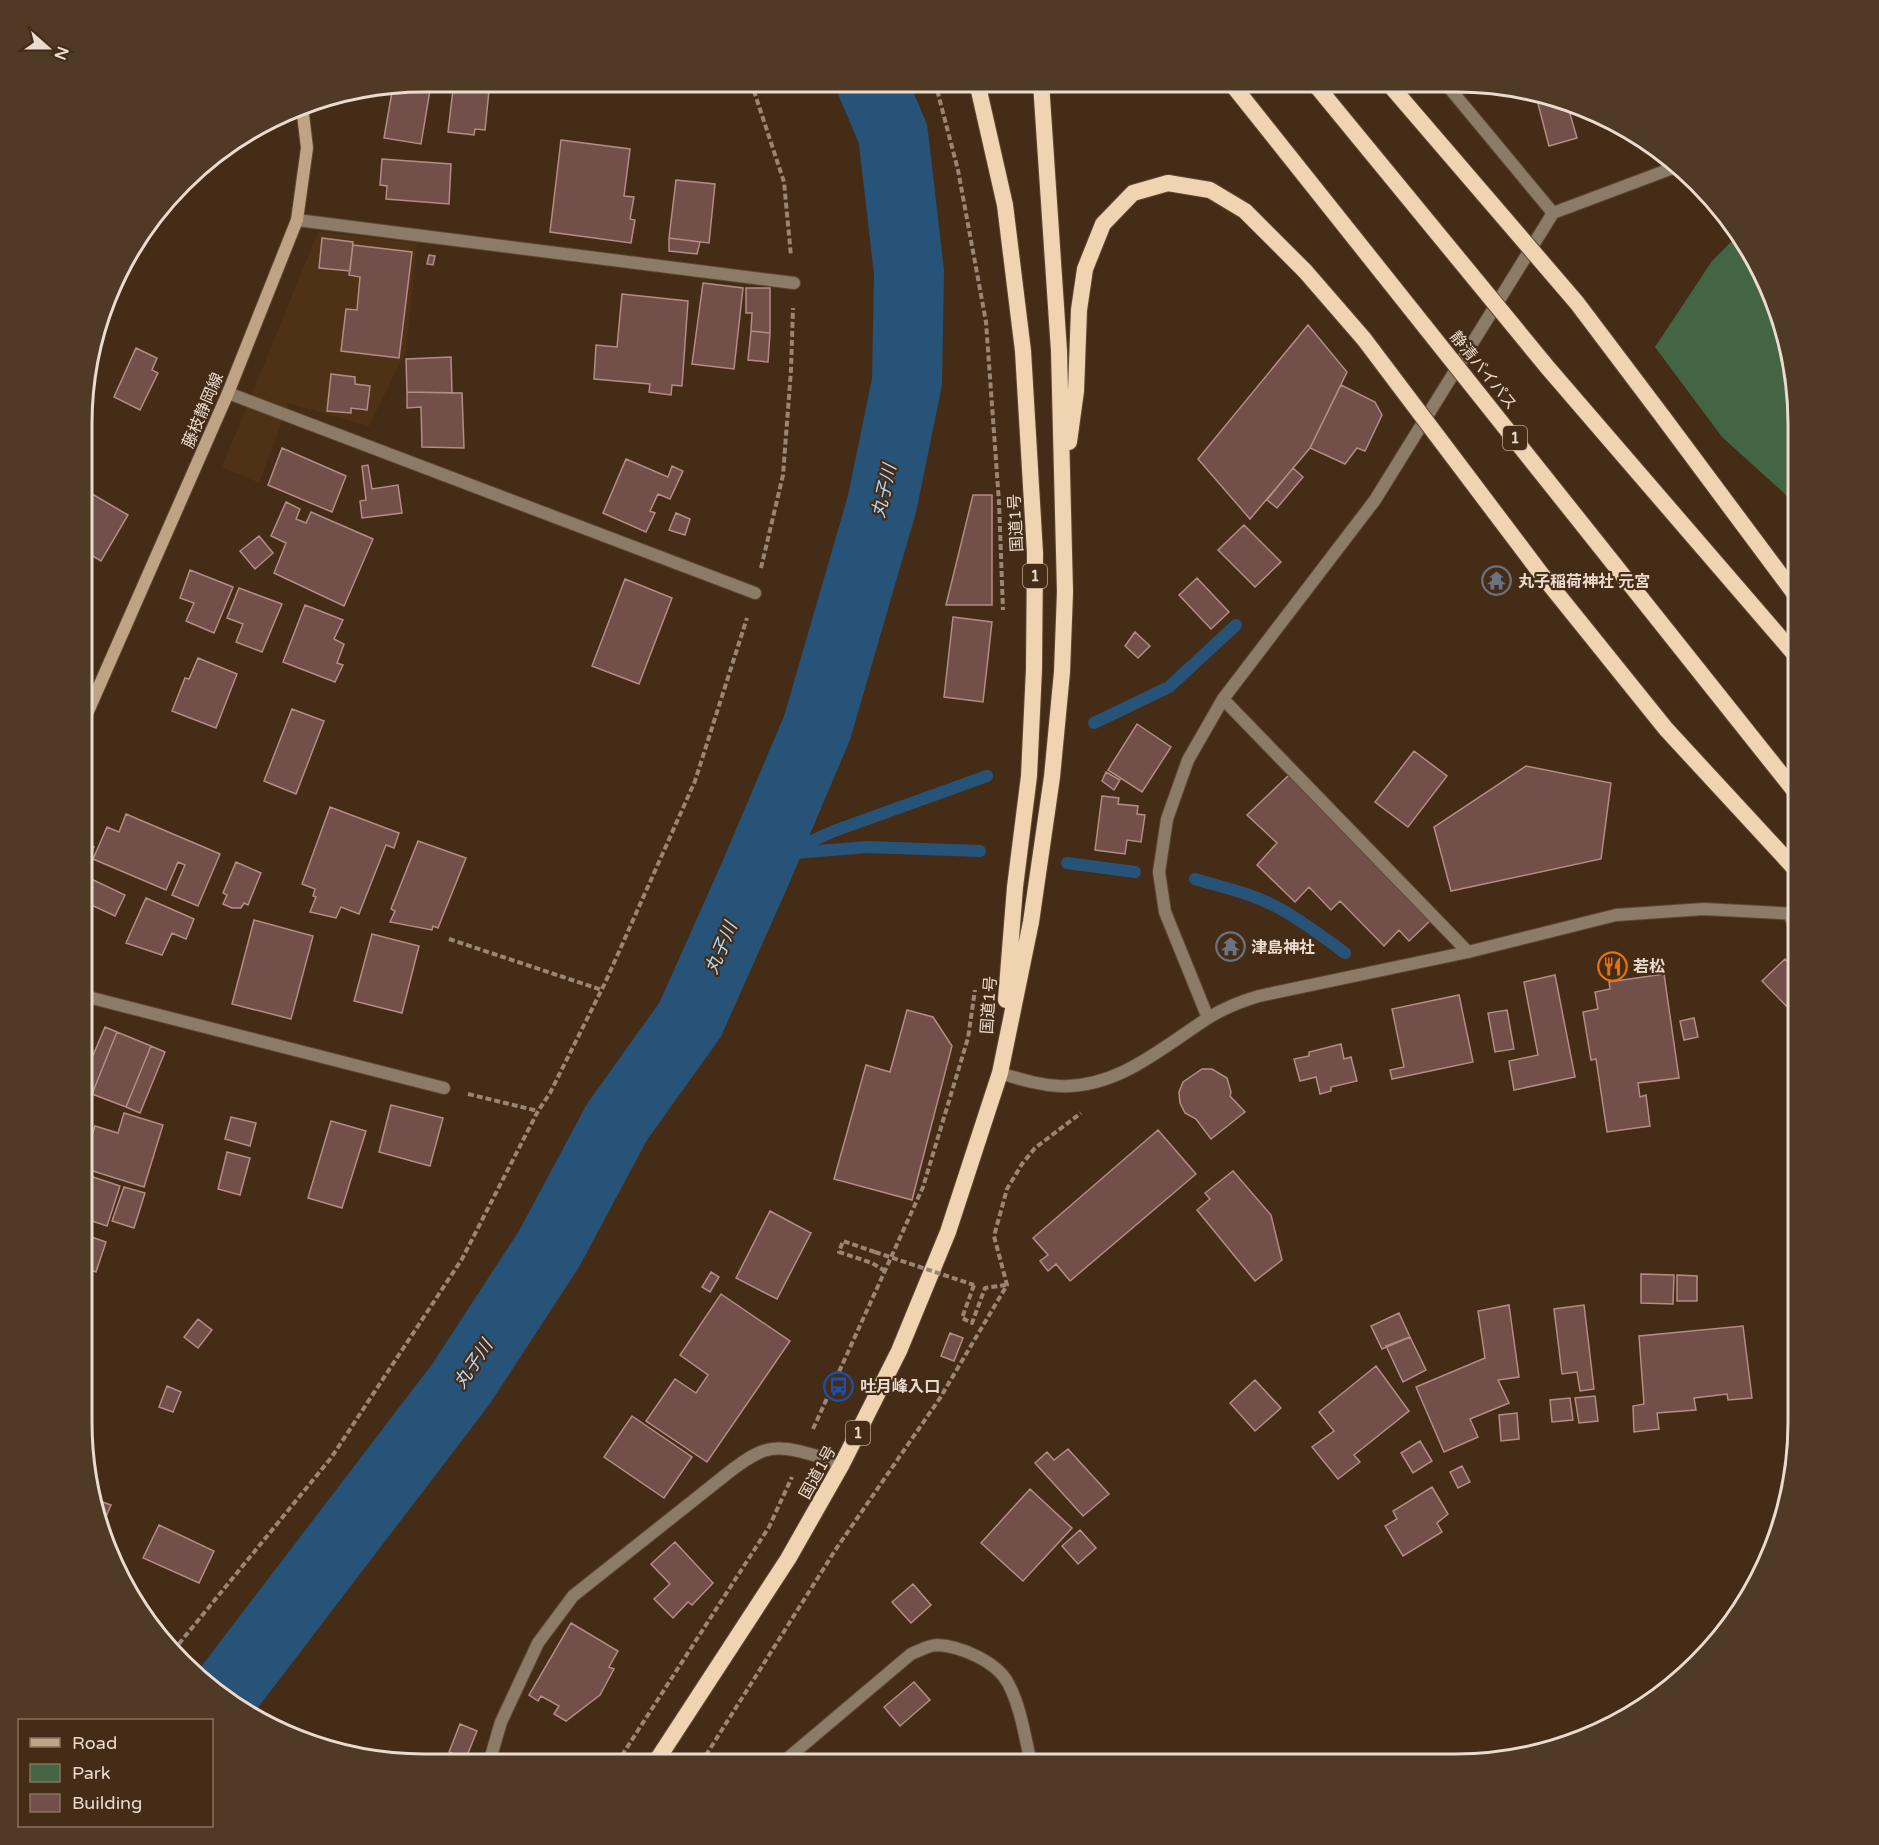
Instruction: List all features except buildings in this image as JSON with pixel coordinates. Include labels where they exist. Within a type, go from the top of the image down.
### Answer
[{"type":"highway","name":"国道1号","points":[[979,92],[1005,205],[1023,351],[1035,553],[1034,669],[1029,776],[1015,887],[1000,1073]]},
{"type":"highway","name":"国道1号","points":[[662,1754],[788,1559],[843,1464],[899,1351],[948,1232],[1000,1073],[1031,922],[1052,777],[1065,592],[1059,351],[1042,92]]},
{"type":"highway","name":"静清バイパス","points":[[1238,92],[1788,783]]},
{"type":"highway","points":[[1321,92],[1548,368],[1788,647]]},
{"type":"highway","points":[[1396,92],[1577,303],[1788,585]]},
{"type":"highway","points":[[1062,496],[1076,391],[1079,310],[1085,269],[1102,224],[1132,193],[1168,183],[1210,190],[1245,211],[1305,271],[1364,339],[1542,575],[1666,729],[1788,861]]},
{"type":"main road","name":"藤枝静岡線","points":[[92,702],[228,393],[297,220],[307,148],[303,115]]},
{"type":"street","points":[[1453,92],[1553,213]]},
{"type":"street","points":[[1208,1018],[1165,912],[1159,872],[1167,819],[1188,759],[1222,699],[1375,500],[1553,213],[1669,170]]},
{"type":"street","points":[[297,220],[794,283]]},
{"type":"street","points":[[228,393],[755,593]]},
{"type":"street","points":[[1222,699],[1468,952]]},
{"type":"street","points":[[1000,1073],[1043,1084],[1062,1086],[1096,1082],[1132,1068],[1208,1018],[1259,996],[1468,952],[1616,915],[1704,909],[1788,914]]},
{"type":"street","points":[[92,998],[444,1088]]},
{"type":"street","points":[[492,1754],[501,1722],[538,1643],[573,1596],[733,1469],[753,1456],[768,1449],[802,1453],[843,1464]]},
{"type":"street","points":[[793,1754],[911,1654],[935,1645],[962,1650],[988,1662],[1008,1682],[1029,1754]]},
{"type":"path","points":[[178,1645],[331,1458],[462,1259],[602,990],[695,781],[755,593],[783,476],[791,370],[794,283],[784,182],[754,92]]},
{"type":"path","points":[[938,92],[958,170],[986,322],[999,502],[1003,618]]},
{"type":"path","points":[[449,939],[602,990]]},
{"type":"path","points":[[623,1754],[769,1527],[923,1187],[968,1038],[977,981]]},
{"type":"path","points":[[444,1088],[538,1112]]},
{"type":"path","points":[[707,1754],[836,1549],[940,1398],[1007,1285],[994,1236],[1006,1189],[1035,1148],[1085,1111]]},
{"type":"path","points":[[885,1270],[839,1252],[843,1241],[974,1285],[962,1318],[972,1323],[985,1288],[1007,1285]]},
{"type":"shaded area","points":[[318,232],[417,243],[406,351],[369,426],[289,403],[259,483],[222,467]]},
{"type":"green space","points":[[1732,241],[1753,277],[1770,317],[1785,381],[1788,424],[1788,498],[1722,437],[1655,347],[1712,261]]},
{"type":"waterway","name":"丸子川","points":[[228,1689],[461,1384],[549,1249],[617,1122],[690,1020],[817,728],[882,504],[907,382],[909,272],[893,134],[875,92]]},
{"type":"waterway","points":[[1094,723],[1169,687],[1236,625]]},
{"type":"waterway","points":[[792,850],[834,831],[987,776]]},
{"type":"waterway","points":[[756,872],[783,854],[867,847],[980,851]]},
{"type":"waterway","points":[[1067,863],[1135,872]]},
{"type":"waterway","points":[[1195,879],[1265,901],[1302,922],[1345,953]]},
{"type":"place","name":"丸子稲荷神社 元宮","points":[[1497,581]]},
{"type":"place","name":"津島神社","points":[[1230,947]]},
{"type":"place","name":"若松","points":[[1612,966]]},
{"type":"place","name":"吐月峰入口","points":[[839,1386]]}]
